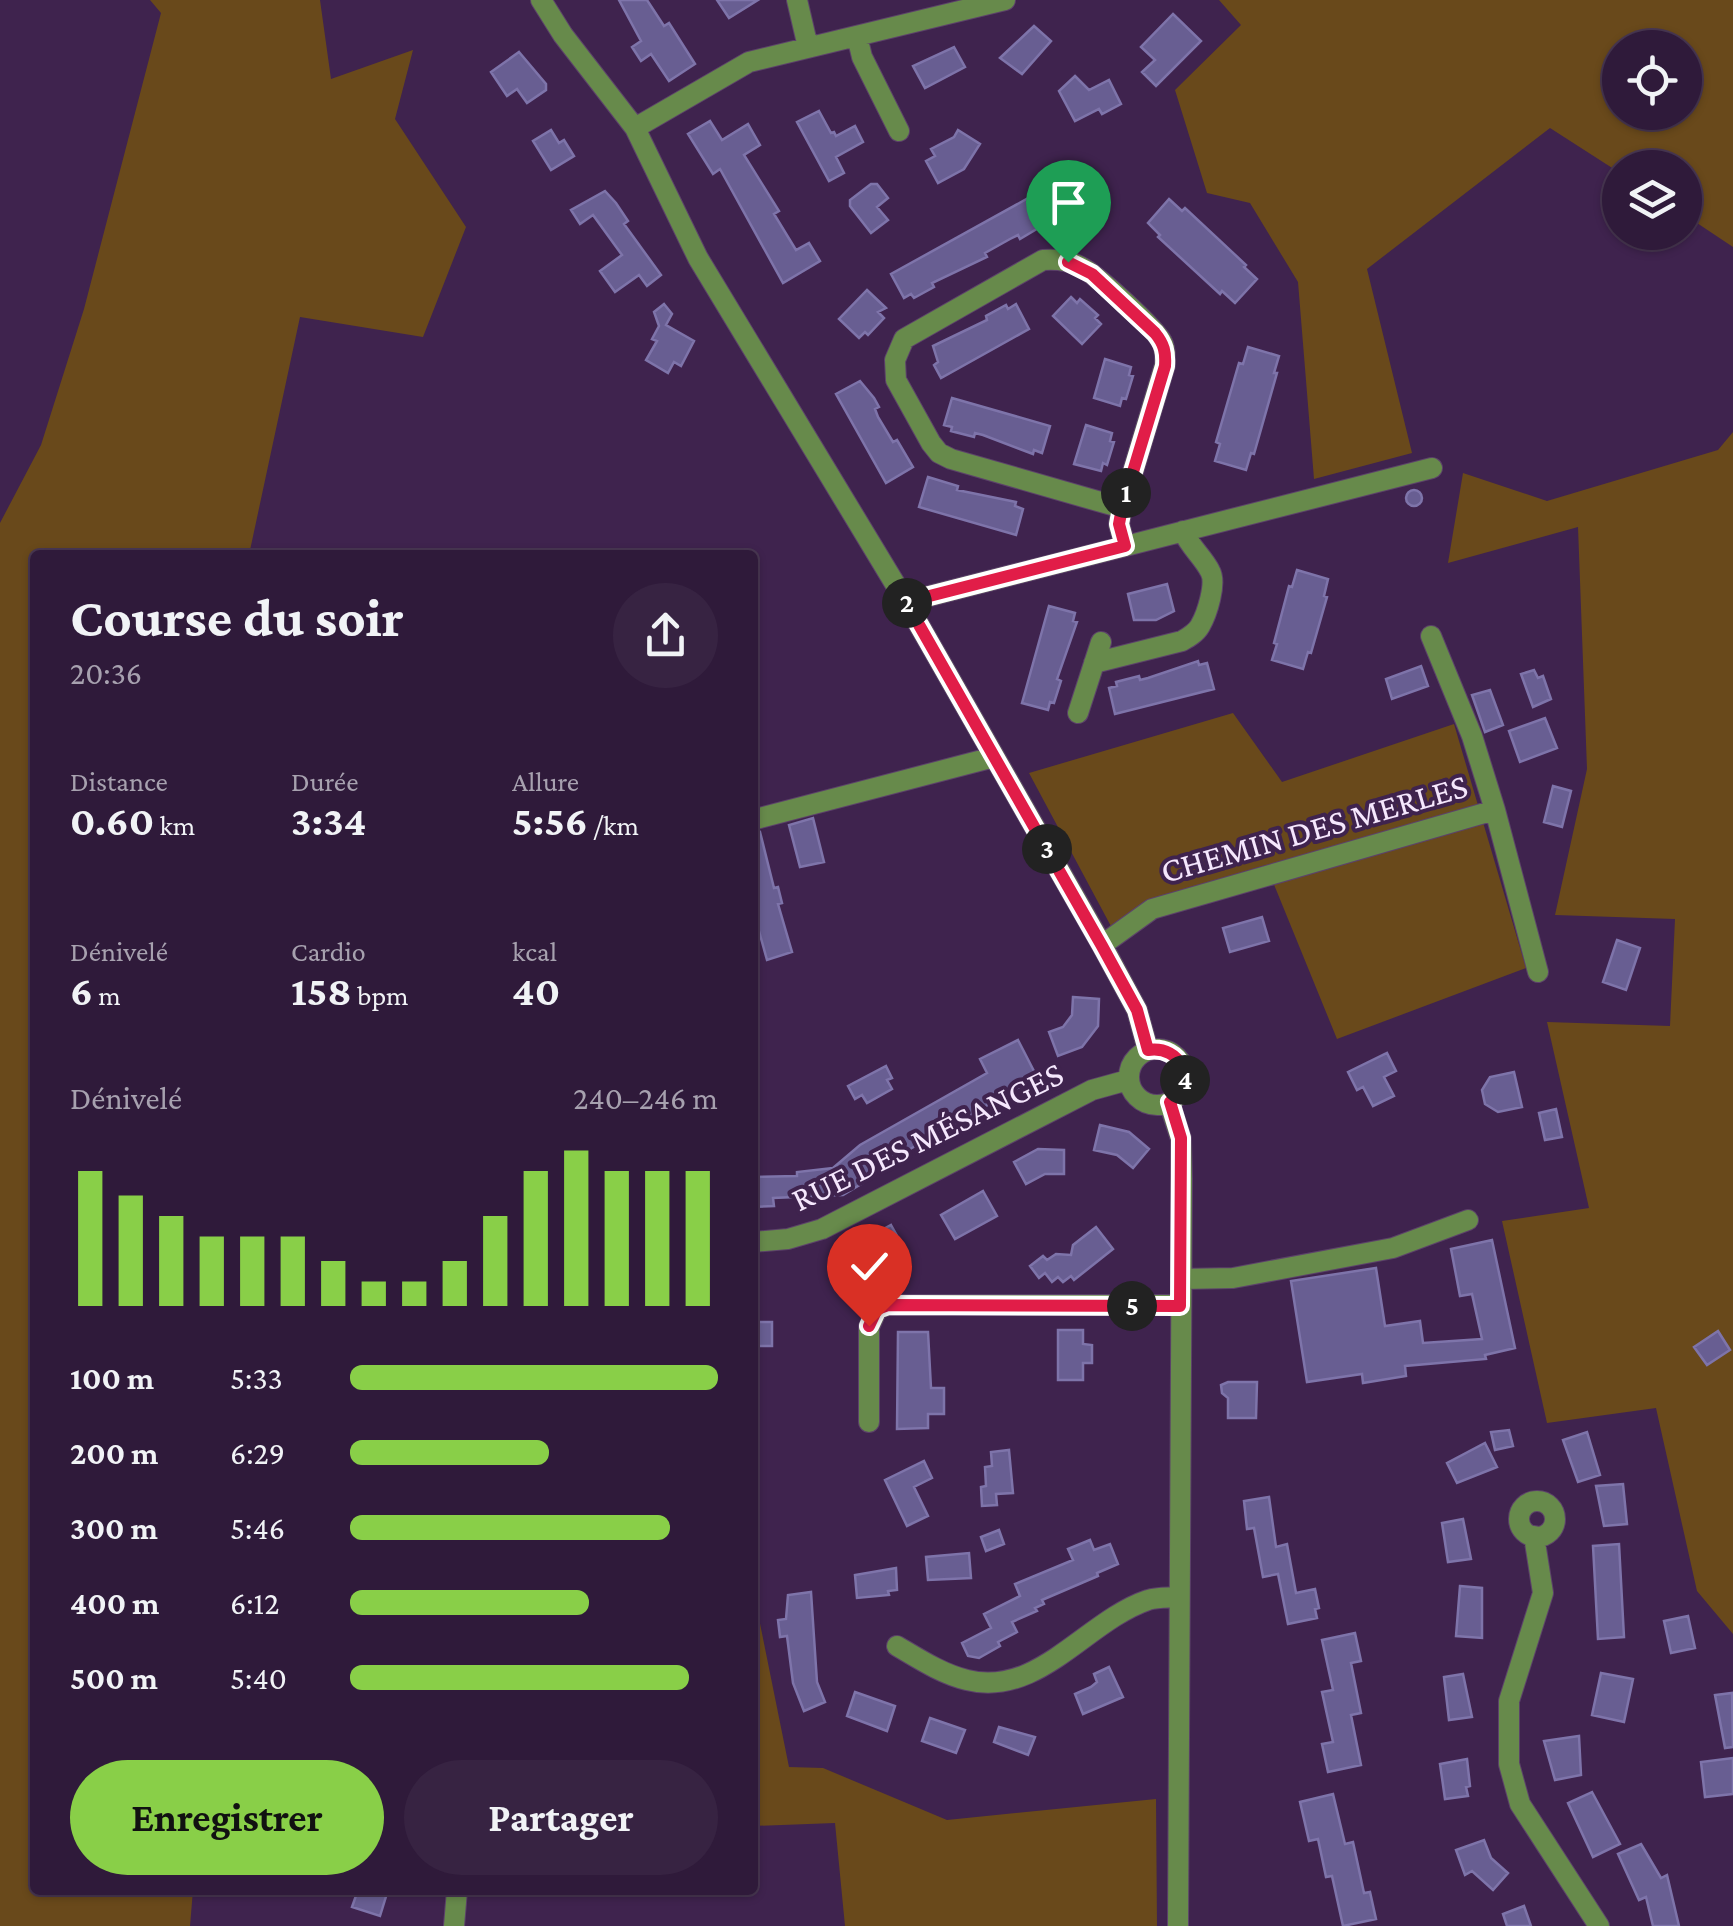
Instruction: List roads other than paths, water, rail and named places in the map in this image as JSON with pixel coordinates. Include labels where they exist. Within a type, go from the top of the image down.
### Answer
[{"type":"street","points":[[541,0],[635,128],[698,258],[906,602],[1102,946],[1137,1010],[1148,1050]]},
{"type":"street","points":[[796,0],[808,48]]},
{"type":"street","points":[[635,128],[749,62],[1005,0]]},
{"type":"street","points":[[857,36],[862,57],[900,131]]},
{"type":"street","points":[[1122,508],[939,452],[896,380],[896,360],[904,339],[1042,260],[1068,262],[1092,274],[1155,333],[1163,343],[1165,366],[1122,508],[1119,524],[1125,546]]},
{"type":"street","points":[[906,602],[1432,468]]},
{"type":"street","points":[[1094,663],[1182,641],[1201,625],[1213,582],[1212,572],[1190,547],[1183,532]]},
{"type":"street","points":[[1430,636],[1472,736],[1538,972]]},
{"type":"street","points":[[1078,713],[1100,642]]},
{"type":"street","points":[[758,818],[994,757]]},
{"type":"street","name":"CHEMIN DES MERLES","points":[[1102,946],[1152,909],[1495,810]]},
{"type":"street","points":[[1148,1050],[1166,1050],[1181,1062],[1185,1080],[1170,1102],[1147,1104],[1134,1095],[1128,1080],[1135,1059],[1148,1050]]},
{"type":"street","name":"RUE DES MÉSANGES","points":[[758,1242],[822,1230],[1092,1090],[1128,1080]]},
{"type":"street","points":[[1170,1102],[1181,1138],[1178,1926]]},
{"type":"street","points":[[1181,1279],[1233,1278],[1393,1248],[1468,1220]]},
{"type":"street","points":[[869,1422],[869,1326],[877,1309],[888,1305],[1180,1306]]},
{"type":"street","points":[[1534,1536],[1543,1593],[1509,1701],[1509,1764],[1520,1804],[1599,1926]]},
{"type":"street","points":[[897,1646],[931,1666],[968,1680],[1002,1683],[1024,1676],[1131,1608],[1152,1599],[1179,1597]]},
{"type":"street","points":[[454,1926],[457,1895]]}]
